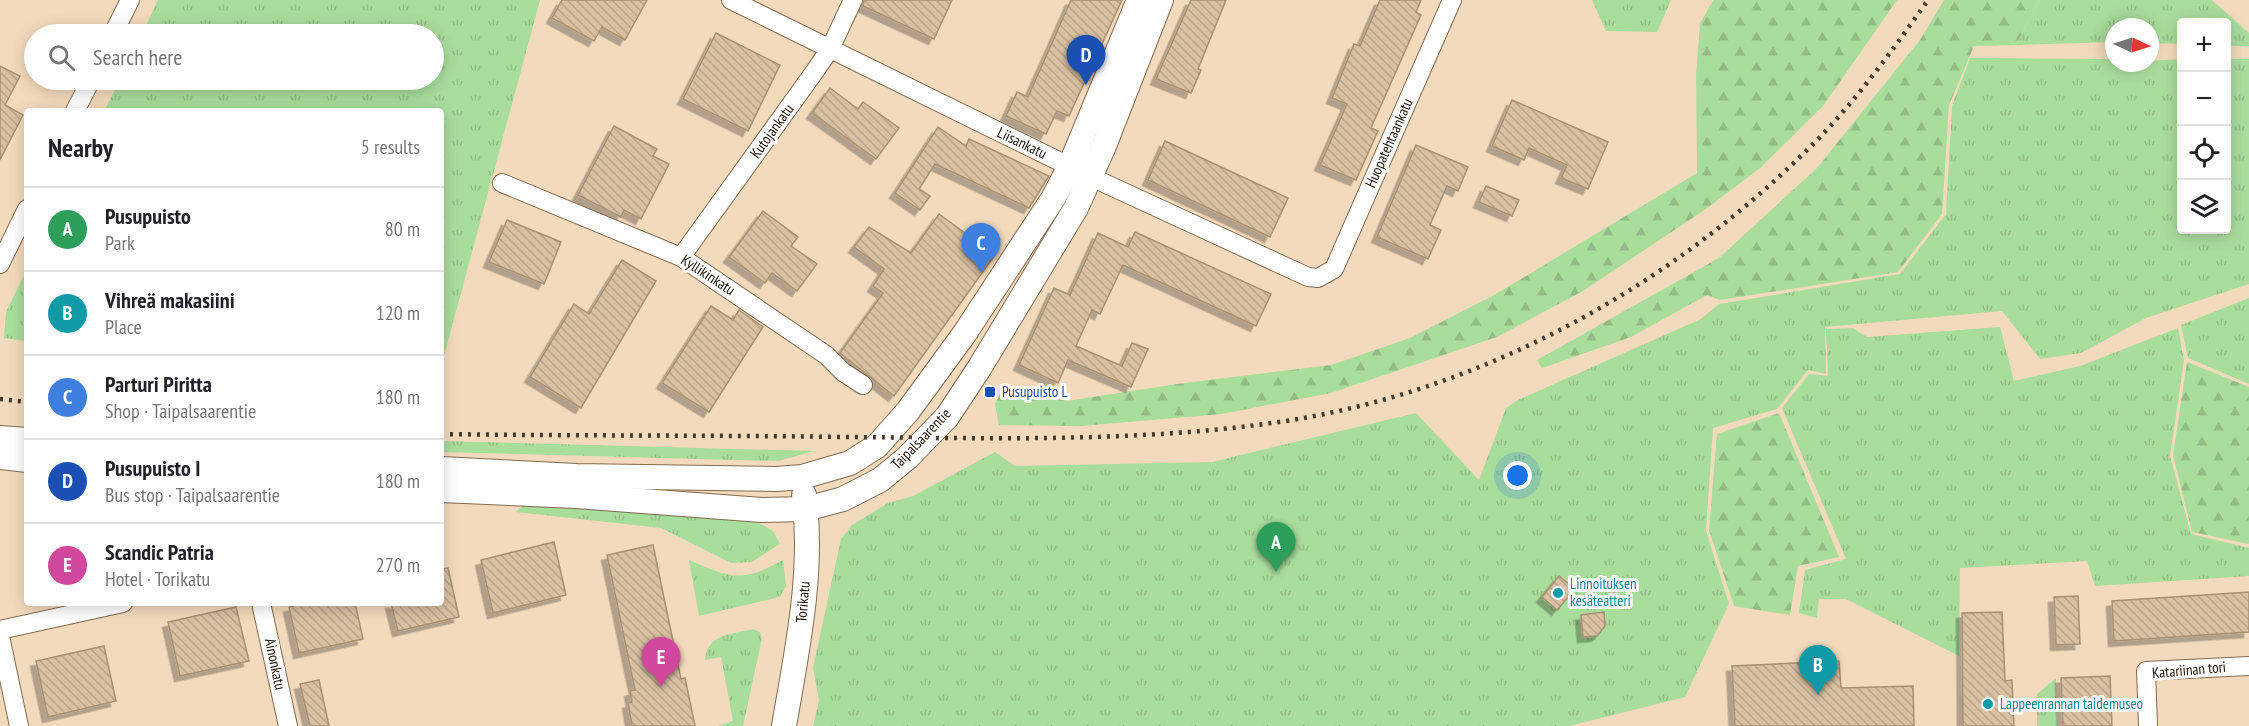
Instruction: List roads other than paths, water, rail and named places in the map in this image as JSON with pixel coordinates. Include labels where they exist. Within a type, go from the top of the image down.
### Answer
[{"type":"main road","name":"Taipalsaarentie","points":[[444,490],[576,496],[762,510],[806,509],[843,499],[880,480],[908,458],[947,417],[996,342],[1076,208],[1080,171],[1139,0]]},
{"type":"main road","name":"Taipalsaarentie","points":[[444,468],[576,476],[801,477],[850,463],[877,446],[908,411],[1080,171],[1161,0]]},
{"type":"main road","points":[[0,438],[24,440]]},
{"type":"main road","points":[[0,457],[24,460]]},
{"type":"main road","name":"Torikatu","points":[[784,726],[804,607],[806,509],[801,477]]},
{"type":"street","points":[[118,24],[130,0]]},
{"type":"street","name":"Liisankatu","points":[[731,0],[1080,171],[1308,277],[1318,278]]},
{"type":"street","name":"Kutojankatu","points":[[681,257],[830,49],[853,0]]},
{"type":"street","name":"Huopatehtaankatu","points":[[1318,278],[1334,269],[1452,0]]},
{"type":"street","points":[[77,108],[86,90]]},
{"type":"street","name":"Kyllikinkatu","points":[[502,183],[681,257],[826,355],[843,372],[863,385]]},
{"type":"street","points":[[0,264],[24,215]]},
{"type":"street","points":[[0,630],[109,606]]},
{"type":"street","name":"Ainonkatu","points":[[262,606],[288,726]]},
{"type":"street","points":[[0,636],[20,726]]},
{"type":"street","name":"Katariinan tori","points":[[2148,726],[2146,671],[2249,666]]},
{"type":"railway","points":[[444,434],[1062,438],[1225,429],[1279,422],[1355,407],[1430,385],[1503,357],[1573,323],[1641,283],[1705,238],[1765,189],[1836,120],[1864,87],[1928,0]]},
{"type":"railway","points":[[0,399],[24,402]]},
{"type":"place","name":"Pusupuisto I","points":[[1086,85]]},
{"type":"place","name":"Parturi Piritta","points":[[981,273]]},
{"type":"place","name":"Pusupuisto L","points":[[990,392]]},
{"type":"place","name":"Pusupuisto","points":[[1276,572]]},
{"type":"place","name":"Linnoituksen kesäteatteri","points":[[1558,593]]},
{"type":"place","name":"Scandic Patria","points":[[661,687]]},
{"type":"place","name":"Vihreä makasiini","points":[[1818,695]]},
{"type":"place","name":"Lappeenrannan taidemuseo","points":[[1988,704]]}]
